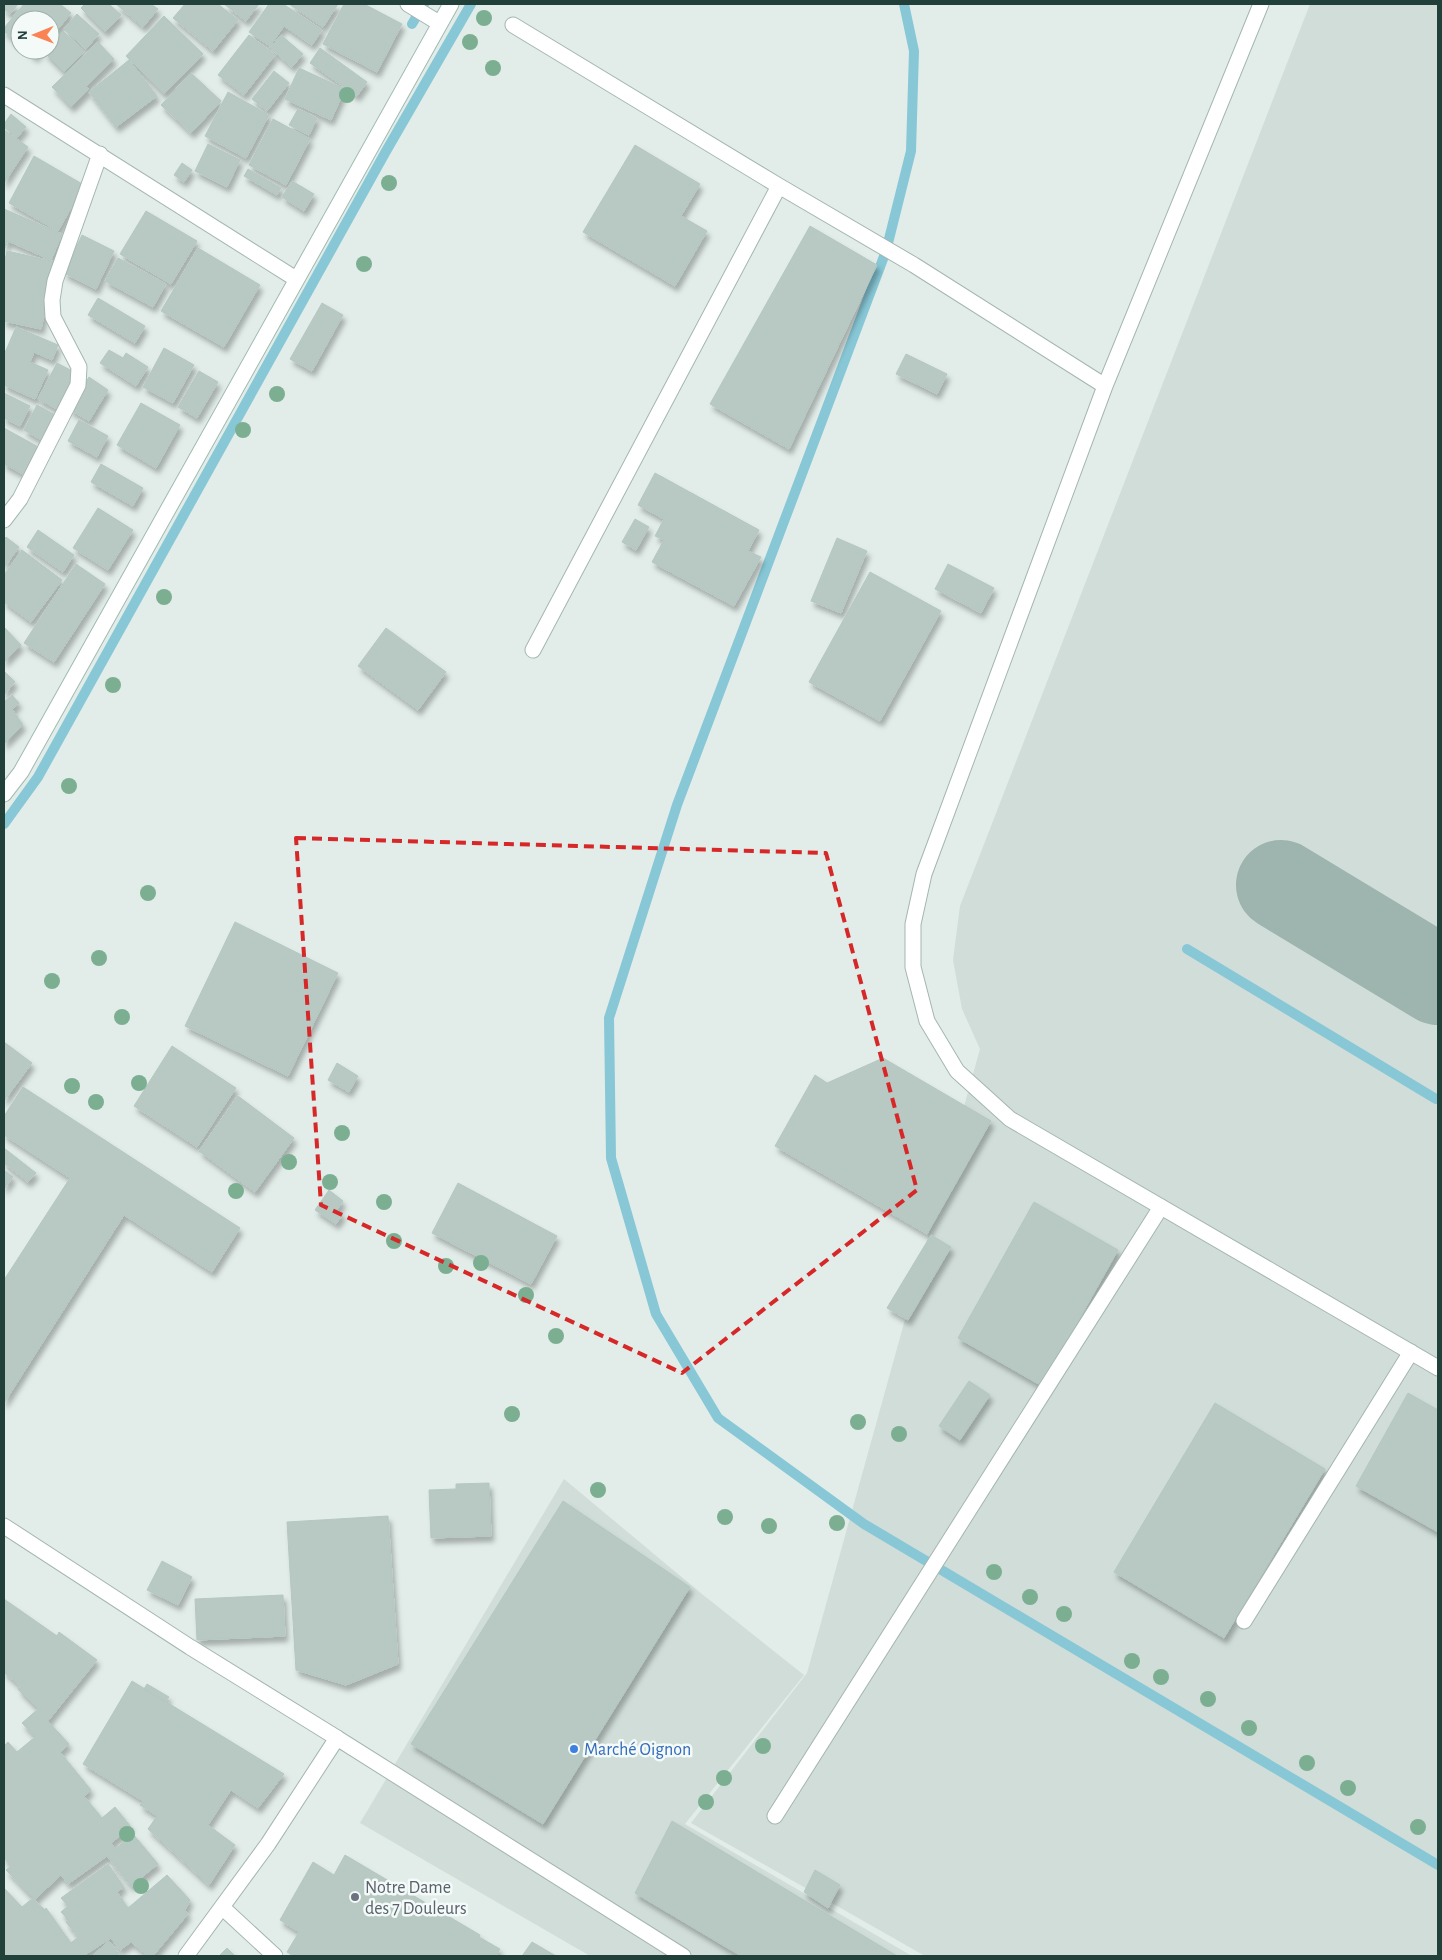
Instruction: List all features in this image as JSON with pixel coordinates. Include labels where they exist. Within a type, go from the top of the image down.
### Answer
[{"type":"street","points":[[408,4],[439,22]]},
{"type":"street","points":[[4,794],[21,772],[439,22],[451,4]]},
{"type":"street","points":[[1261,4],[1105,386],[924,874],[913,924],[913,967],[927,1021],[957,1071],[1010,1119],[1438,1368]]},
{"type":"street","points":[[513,25],[779,186],[914,265],[1105,386]]},
{"type":"street","points":[[4,95],[296,279]]},
{"type":"street","points":[[4,520],[20,499],[78,385],[79,367],[53,317],[52,300],[55,281],[100,154]]},
{"type":"street","points":[[533,650],[779,186]]},
{"type":"street","points":[[775,1816],[1161,1207]]},
{"type":"street","points":[[1244,1621],[1412,1352]]},
{"type":"street","points":[[4,1526],[190,1647],[684,1956]]},
{"type":"street","points":[[186,1956],[268,1844],[337,1738]]},
{"type":"street","points":[[223,1908],[275,1956]]},
{"type":"highlighted area","points":[[296,838],[826,853],[917,1190],[682,1373],[321,1205]]},
{"type":"shaded area","points":[[1310,4],[1438,4],[1438,1956],[925,1956],[691,1823],[807,1673],[980,1049],[962,1009],[953,960],[960,906]]},
{"type":"shaded area","name":"Marché Oignon","points":[[564,1479],[702,1594],[804,1675],[685,1824],[912,1956],[590,1956],[360,1823]]},
{"type":"building","points":[[4,4],[18,4],[13,10],[10,10],[10,14],[4,9]]},
{"type":"building","points":[[24,4],[60,4],[71,13],[60,27],[60,10],[19,10]]},
{"type":"building","points":[[85,4],[109,4],[121,15],[105,32],[81,8]]},
{"type":"building","points":[[116,4],[151,4],[158,9],[143,27]]},
{"type":"building","points":[[185,4],[218,4],[238,20],[213,51],[173,18]]},
{"type":"building","points":[[224,4],[259,4],[246,21]]},
{"type":"building","points":[[269,4],[283,4],[322,30],[312,45],[284,26],[270,46],[249,32]]},
{"type":"building","points":[[289,4],[338,4],[323,27]]},
{"type":"building","points":[[344,4],[364,4],[402,24],[377,72],[323,44]]},
{"type":"building","points":[[77,14],[99,34],[86,49],[64,29]]},
{"type":"building","points":[[164,16],[203,54],[164,94],[126,56]]},
{"type":"building","points":[[10,21],[10,36],[4,31],[4,28]]},
{"type":"building","points":[[63,31],[84,51],[64,72],[52,60],[60,60],[60,34]]},
{"type":"building","points":[[249,35],[275,55],[244,95],[218,75]]},
{"type":"building","points":[[281,35],[303,54],[292,67],[270,48]]},
{"type":"building","points":[[98,42],[114,59],[86,87],[89,89],[71,107],[52,87]]},
{"type":"building","points":[[320,48],[367,82],[357,96],[310,63]]},
{"type":"building","points":[[129,60],[157,96],[116,127],[89,92]]},
{"type":"building","points":[[299,68],[345,89],[331,120],[285,99]]},
{"type":"building","points":[[274,71],[289,83],[267,111],[252,99]]},
{"type":"building","points":[[191,73],[221,101],[191,133],[161,105]]},
{"type":"building","points":[[228,92],[269,115],[246,158],[205,136]]},
{"type":"building","points":[[298,109],[317,118],[309,135],[289,125]]},
{"type":"building","points":[[11,114],[26,127],[17,138],[4,127]]},
{"type":"building","points":[[273,119],[310,139],[286,185],[249,165]]},
{"type":"building","points":[[4,130],[28,147],[4,183]]},
{"type":"building","points":[[208,144],[240,160],[227,187],[195,171]]},
{"type":"building","points":[[635,145],[700,184],[681,216],[707,231],[675,286],[583,232]]},
{"type":"building","points":[[34,156],[84,185],[58,231],[9,203]]},
{"type":"building","points":[[182,163],[192,170],[184,182],[174,175]]},
{"type":"building","points":[[248,169],[281,188],[277,195],[244,176]]},
{"type":"building","points":[[292,181],[314,194],[304,211],[282,197]]},
{"type":"building","points":[[4,209],[62,234],[51,260],[8,241],[4,250]]},
{"type":"building","points":[[146,211],[197,241],[171,284],[120,254]]},
{"type":"building","points":[[810,226],[877,265],[789,449],[710,404]]},
{"type":"building","points":[[82,235],[114,251],[96,289],[64,273]]},
{"type":"building","points":[[198,248],[260,285],[224,347],[161,311]]},
{"type":"building","points":[[7,251],[56,262],[41,329],[4,321],[4,264]]},
{"type":"building","points":[[118,258],[166,284],[153,307],[105,281]]},
{"type":"building","points":[[98,298],[145,326],[135,343],[88,315]]},
{"type":"building","points":[[322,303],[343,315],[312,371],[290,359]]},
{"type":"building","points":[[16,327],[58,345],[52,360],[34,352],[30,362],[48,370],[35,399],[4,385],[4,355]]},
{"type":"building","points":[[164,348],[194,365],[173,403],[143,387]]},
{"type":"building","points":[[109,350],[123,358],[126,353],[148,367],[136,386],[100,363]]},
{"type":"building","points":[[906,354],[947,374],[937,394],[896,374]]},
{"type":"building","points":[[57,363],[76,373],[57,409],[38,399]]},
{"type":"building","points":[[199,371],[218,382],[197,418],[178,407]]},
{"type":"building","points":[[89,377],[108,390],[89,421],[69,409]]},
{"type":"building","points":[[4,393],[30,406],[20,426],[4,418]]},
{"type":"building","points":[[141,403],[180,425],[156,468],[117,445]]},
{"type":"building","points":[[37,405],[57,416],[43,441],[24,430]]},
{"type":"building","points":[[79,420],[108,436],[97,457],[68,441]]},
{"type":"building","points":[[4,428],[42,449],[27,476],[4,464]]},
{"type":"building","points":[[101,464],[143,488],[133,506],[91,482]]},
{"type":"building","points":[[655,473],[759,530],[748,551],[761,557],[734,606],[652,562],[664,540],[655,536],[664,519],[638,505]]},
{"type":"building","points":[[98,508],[133,530],[108,570],[73,548]]},
{"type":"building","points":[[635,519],[649,527],[636,550],[622,542]]},
{"type":"building","points":[[38,530],[74,555],[63,572],[27,547]]},
{"type":"building","points":[[6,537],[19,547],[4,568],[4,540]]},
{"type":"building","points":[[837,538],[867,551],[841,613],[811,601]]},
{"type":"building","points":[[22,550],[62,580],[31,622],[4,602],[4,575]]},
{"type":"building","points":[[76,564],[105,584],[54,662],[24,643]]},
{"type":"building","points":[[948,564],[994,588],[981,613],[935,589]]},
{"type":"building","points":[[870,572],[941,611],[880,721],[809,682]]},
{"type":"building","points":[[4,627],[21,645],[4,662]]},
{"type":"building","points":[[386,628],[446,672],[418,710],[358,666]]},
{"type":"building","points":[[4,671],[15,682],[4,695]]},
{"type":"building","points":[[12,695],[19,703],[12,709],[23,725],[4,744],[4,702]]},
{"type":"building","points":[[235,922],[338,973],[288,1076],[185,1026]]},
{"type":"building","points":[[4,1042],[32,1063],[4,1101]]},
{"type":"building","points":[[172,1046],[236,1088],[197,1147],[134,1106]]},
{"type":"building","points":[[883,1058],[991,1121],[927,1234],[775,1146],[815,1075],[827,1083]]},
{"type":"building","points":[[337,1063],[358,1076],[349,1092],[328,1080]]},
{"type":"building","points":[[23,1087],[240,1228],[212,1272],[124,1215],[4,1403],[4,1280],[70,1178],[4,1135],[4,1116]]},
{"type":"building","points":[[238,1096],[294,1138],[255,1192],[199,1151]]},
{"type":"building","points":[[4,1148],[36,1173],[28,1182],[4,1163]]},
{"type":"building","points":[[4,1170],[13,1177],[4,1189]]},
{"type":"building","points":[[458,1183],[557,1236],[531,1284],[432,1233]]},
{"type":"building","points":[[329,1190],[343,1201],[337,1210],[343,1214],[336,1224],[315,1210]]},
{"type":"building","points":[[1034,1202],[1118,1250],[1042,1386],[958,1338]]},
{"type":"building","points":[[931,1235],[951,1247],[908,1320],[887,1308]]},
{"type":"building","points":[[969,1381],[990,1395],[960,1440],[939,1426]]},
{"type":"building","points":[[1408,1393],[1438,1410],[1438,1532],[1356,1486]]},
{"type":"building","points":[[1215,1403],[1325,1469],[1224,1638],[1114,1572]]},
{"type":"building","points":[[489,1483],[491,1536],[431,1538],[429,1490],[456,1489],[456,1484]]},
{"type":"building","points":[[563,1501],[690,1587],[543,1824],[411,1744]]},
{"type":"building","points":[[388,1516],[398,1664],[346,1685],[296,1670],[287,1522]]},
{"type":"building","points":[[162,1561],[192,1577],[178,1605],[147,1590]]},
{"type":"building","points":[[283,1595],[285,1636],[197,1640],[195,1599]]},
{"type":"building","points":[[4,1599],[57,1636],[59,1632],[97,1660],[48,1721],[69,1744],[60,1752],[91,1790],[84,1796],[102,1818],[115,1807],[131,1827],[111,1843],[115,1849],[133,1834],[158,1864],[131,1886],[107,1856],[68,1884],[61,1875],[34,1900],[45,1910],[46,1908],[71,1943],[78,1937],[66,1922],[69,1920],[61,1912],[68,1906],[61,1898],[108,1864],[124,1887],[117,1892],[128,1908],[167,1875],[190,1900],[185,1910],[188,1914],[153,1956],[148,1956],[131,1942],[120,1950],[111,1938],[83,1956],[4,1956],[4,1888],[22,1907],[33,1898],[6,1870],[11,1866],[4,1858],[4,1746],[8,1742],[17,1752],[35,1737],[22,1723],[38,1709],[18,1689],[21,1687],[4,1672]]},
{"type":"building","points":[[132,1681],[284,1774],[258,1808],[231,1790],[208,1825],[235,1845],[209,1885],[148,1829],[157,1816],[140,1805],[143,1801],[83,1764]]},
{"type":"building","points":[[147,1684],[169,1697],[165,1702],[144,1689]]},
{"type":"building","points":[[672,1821],[897,1956],[741,1956],[635,1893]]},
{"type":"building","name":"Notre Dame des 7 Douleurs","points":[[345,1855],[480,1935],[479,1937],[500,1949],[496,1956],[294,1956],[287,1952],[299,1932],[280,1920],[313,1862],[334,1875]]},
{"type":"building","points":[[815,1870],[840,1885],[828,1908],[804,1892]]},
{"type":"building","points":[[109,1941],[120,1956],[92,1956]]},
{"type":"building","points":[[532,1942],[556,1956],[522,1956]]},
{"type":"building","points":[[227,1948],[235,1956],[219,1956]]},
{"type":"waterway","points":[[412,24],[424,4]]},
{"type":"waterway","points":[[4,824],[38,777],[385,153],[471,4]]},
{"type":"waterway","points":[[904,4],[914,51],[911,151],[886,251],[677,805],[609,1018],[611,1158],[656,1314],[718,1418],[864,1524],[1438,1865]]},
{"type":"waterway","points":[[1187,949],[1436,1099]]},
{"type":"taxiway","points":[[1281,885],[1438,980]]},
{"type":"place","name":"Marché Oignon","points":[[574,1749]]},
{"type":"place","name":"Notre Dame des 7 Douleurs","points":[[355,1897]]}]
